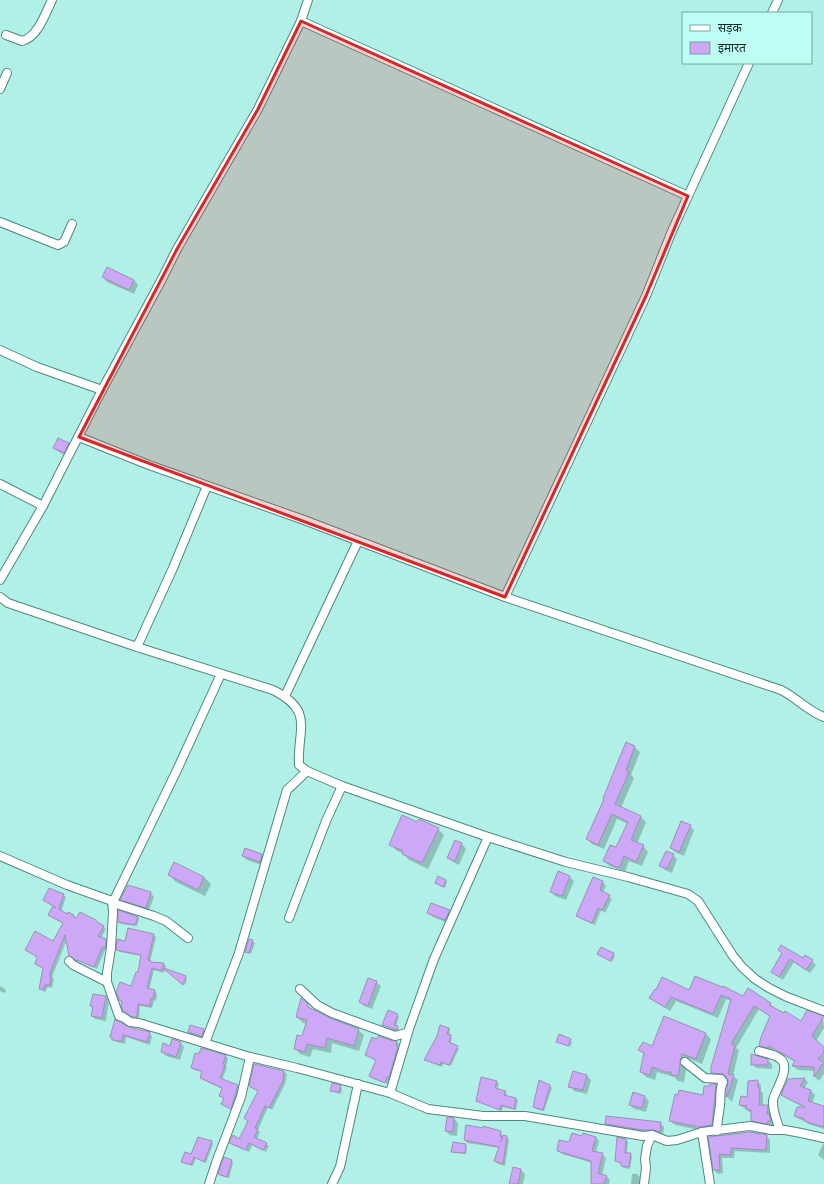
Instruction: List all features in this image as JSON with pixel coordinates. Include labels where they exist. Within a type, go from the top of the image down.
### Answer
[{"type":"street","points":[[6,35],[22,41],[30,38],[52,0]]},
{"type":"street","points":[[0,580],[43,506],[102,390],[162,279],[176,249],[258,109],[301,21],[308,0]]},
{"type":"street","points":[[772,12],[778,0]]},
{"type":"street","points":[[301,21],[688,196]]},
{"type":"street","points":[[506,597],[646,296],[688,196],[749,64]]},
{"type":"street","points":[[0,89],[7,73]]},
{"type":"street","points":[[0,222],[58,245],[64,242],[72,224]]},
{"type":"street","points":[[0,350],[37,367],[102,390]]},
{"type":"street","points":[[79,437],[149,465],[506,597],[781,690],[797,699],[810,710],[824,717]]},
{"type":"street","points":[[0,484],[43,506]]},
{"type":"street","points":[[137,647],[173,568],[207,486]]},
{"type":"street","points":[[285,696],[358,541]]},
{"type":"street","points":[[0,597],[8,603],[137,647],[273,690],[285,696],[298,709],[301,718],[302,730],[299,765],[306,771],[342,786],[488,837],[566,862],[628,877],[678,891],[693,897],[703,907],[732,956],[751,975],[769,988],[824,1011]]},
{"type":"street","points":[[221,674],[178,770],[113,902],[112,948],[107,973],[107,982],[118,1016],[123,1017],[130,1022],[139,1023],[250,1057],[390,1093],[428,1109],[483,1116],[525,1116],[643,1136],[652,1134],[667,1141],[677,1140],[702,1132],[750,1126],[801,1133],[824,1138]]},
{"type":"street","points":[[205,1043],[239,953],[287,790],[306,771]]},
{"type":"street","points":[[289,918],[326,821],[342,786]]},
{"type":"street","points":[[390,1093],[407,1033],[434,959],[488,837]]},
{"type":"street","points":[[0,856],[67,885],[154,916],[166,922],[188,938]]},
{"type":"street","points":[[69,960],[73,965],[107,982]]},
{"type":"street","points":[[300,989],[317,1005],[332,1012],[395,1036],[407,1033]]},
{"type":"street","points":[[759,1051],[779,1057],[783,1062],[783,1076],[773,1101],[774,1114],[780,1130]]},
{"type":"street","points":[[209,1184],[241,1097],[250,1057]]},
{"type":"street","points":[[685,1062],[705,1078],[721,1080],[723,1082],[721,1087],[717,1131]]},
{"type":"street","points":[[332,1184],[340,1167],[358,1084]]},
{"type":"street","points":[[702,1132],[710,1184]]},
{"type":"street","points":[[644,1184],[647,1146],[652,1134]]},
{"type":"highlighted area","points":[[301,21],[688,196],[646,296],[505,597],[79,437],[177,249],[258,109]]},
{"type":"building","points":[[107,267],[134,280],[129,290],[102,277]]},
{"type":"building","points":[[58,438],[69,443],[64,453],[53,448]]},
{"type":"building","points":[[626,742],[635,746],[626,770],[629,772],[615,804],[641,816],[631,840],[644,845],[636,862],[624,856],[619,868],[603,861],[610,845],[616,847],[628,822],[612,814],[598,845],[586,839],[604,799],[603,798]]},
{"type":"building","points":[[402,815],[417,822],[419,819],[439,828],[422,863],[402,854],[403,851],[389,845]]},
{"type":"building","points":[[681,821],[691,825],[679,852],[670,848]]},
{"type":"building","points":[[455,840],[462,843],[455,861],[447,858]]},
{"type":"building","points":[[245,848],[262,854],[260,862],[242,856]]},
{"type":"building","points":[[666,851],[674,854],[667,869],[659,866]]},
{"type":"building","points":[[174,862],[204,877],[198,890],[168,875]]},
{"type":"building","points":[[558,871],[570,876],[562,896],[550,892]]},
{"type":"building","points":[[438,876],[446,880],[443,887],[435,883]]},
{"type":"building","points":[[593,877],[603,881],[600,890],[610,895],[602,910],[598,908],[592,923],[576,916]]},
{"type":"building","points":[[128,885],[151,892],[146,908],[120,900]]},
{"type":"building","points":[[49,888],[64,894],[59,909],[67,914],[68,912],[74,915],[73,917],[76,918],[80,912],[104,926],[98,936],[106,939],[106,947],[102,948],[94,967],[77,961],[69,956],[65,935],[49,975],[51,975],[50,985],[45,985],[43,990],[39,989],[43,968],[35,964],[37,958],[36,956],[25,950],[35,931],[53,941],[63,923],[48,915],[53,906],[43,900]]},
{"type":"building","points":[[431,903],[450,910],[445,920],[427,913]]},
{"type":"building","points":[[118,910],[138,917],[135,925],[118,922]]},
{"type":"building","points":[[128,928],[154,934],[148,960],[151,962],[164,963],[161,971],[152,968],[147,988],[155,990],[153,999],[151,998],[150,1006],[138,1004],[137,1017],[132,1017],[123,1011],[121,1005],[122,1001],[120,1001],[116,992],[120,982],[131,986],[136,972],[138,972],[141,955],[116,950],[117,939],[125,941]]},
{"type":"building","points":[[249,939],[253,940],[249,953],[245,952]]},
{"type":"building","points":[[781,945],[803,958],[805,955],[813,960],[806,970],[790,959],[779,977],[771,972],[782,953],[778,950]]},
{"type":"building","points":[[601,947],[614,953],[610,961],[597,954]]},
{"type":"building","points":[[164,969],[186,976],[183,985]]},
{"type":"building","points":[[695,976],[722,987],[723,986],[743,996],[748,988],[771,1003],[769,1005],[784,1013],[785,1011],[801,1021],[807,1010],[824,1016],[812,1036],[824,1047],[824,1052],[818,1059],[824,1062],[814,1077],[814,1067],[792,1066],[795,1061],[782,1053],[768,1046],[768,1048],[759,1046],[761,1037],[770,1016],[754,1006],[731,1044],[735,1045],[728,1074],[734,1075],[726,1097],[728,1079],[723,1074],[711,1073],[711,1067],[731,999],[721,995],[713,1014],[671,997],[665,1007],[649,998],[655,989],[656,990],[662,977],[689,990]]},
{"type":"building","points":[[368,978],[377,981],[368,1006],[359,1002]]},
{"type":"building","points":[[93,994],[106,996],[102,1018],[91,1016],[93,1007],[90,1006]]},
{"type":"building","points":[[301,998],[308,1004],[308,1007],[330,1018],[359,1029],[354,1046],[327,1038],[325,1048],[307,1044],[305,1052],[294,1049],[297,1035],[302,1036],[307,1020],[296,1017]]},
{"type":"building","points":[[388,1010],[398,1014],[394,1025],[398,1026],[397,1030],[382,1025]]},
{"type":"building","points":[[664,1016],[706,1033],[696,1059],[682,1054],[678,1076],[671,1075],[671,1072],[665,1072],[652,1067],[650,1075],[640,1072],[644,1053],[638,1050],[643,1042],[652,1046]]},
{"type":"building","points":[[115,1019],[129,1027],[150,1032],[147,1042],[123,1035],[122,1041],[112,1040],[112,1037],[110,1037]]},
{"type":"building","points":[[190,1025],[204,1029],[202,1036],[188,1032]]},
{"type":"building","points":[[440,1025],[449,1028],[447,1034],[451,1035],[449,1042],[458,1046],[449,1065],[441,1062],[440,1065],[424,1060],[437,1036]]},
{"type":"building","points":[[559,1034],[571,1039],[568,1046],[556,1042]]},
{"type":"building","points":[[378,1036],[397,1041],[396,1046],[398,1047],[389,1077],[387,1077],[385,1083],[369,1076],[376,1060],[365,1055],[372,1037],[377,1039]]},
{"type":"building","points":[[172,1039],[181,1042],[176,1057],[161,1052],[163,1043],[170,1046]]},
{"type":"building","points":[[201,1048],[226,1055],[223,1064],[225,1065],[220,1078],[238,1085],[231,1109],[221,1104],[224,1098],[219,1096],[222,1088],[200,1078],[202,1071],[191,1068],[195,1053],[199,1054]]},
{"type":"building","points":[[751,1054],[768,1059],[768,1065],[751,1065]]},
{"type":"building","points":[[254,1064],[284,1071],[283,1081],[269,1108],[265,1106],[255,1128],[258,1129],[254,1137],[267,1143],[263,1150],[249,1143],[246,1150],[229,1143],[233,1135],[239,1139],[248,1121],[244,1118],[258,1091],[249,1086]]},
{"type":"building","points":[[573,1071],[587,1075],[583,1090],[568,1087]]},
{"type":"building","points":[[481,1077],[497,1081],[495,1088],[506,1091],[504,1095],[516,1098],[514,1109],[501,1105],[500,1110],[476,1101]]},
{"type":"building","points":[[805,1078],[800,1086],[811,1090],[808,1101],[824,1106],[824,1127],[804,1121],[804,1119],[794,1116],[797,1107],[805,1107],[781,1095],[788,1079]]},
{"type":"building","points":[[539,1080],[550,1085],[543,1110],[533,1107]]},
{"type":"building","points":[[758,1080],[758,1088],[760,1088],[759,1105],[768,1105],[767,1114],[769,1114],[771,1121],[768,1121],[767,1124],[751,1121],[751,1110],[746,1109],[747,1106],[739,1105],[741,1096],[747,1097],[748,1081]]},
{"type":"building","points":[[332,1083],[341,1085],[339,1092],[330,1091]]},
{"type":"building","points":[[710,1084],[716,1084],[712,1125],[699,1127],[669,1121],[675,1094],[678,1095],[679,1090],[703,1095],[704,1086],[710,1086]]},
{"type":"building","points":[[633,1092],[645,1096],[642,1108],[629,1105]]},
{"type":"building","points":[[606,1116],[661,1122],[660,1132],[605,1124]]},
{"type":"building","points":[[447,1117],[454,1118],[453,1132],[445,1131]]},
{"type":"building","points":[[466,1125],[483,1128],[483,1126],[501,1131],[501,1142],[503,1135],[507,1136],[503,1164],[494,1161],[499,1147],[464,1140]]},
{"type":"building","points":[[750,1132],[767,1135],[766,1150],[731,1148],[731,1155],[719,1154],[720,1170],[713,1170],[708,1137]]},
{"type":"building","points":[[572,1133],[582,1136],[583,1133],[596,1137],[592,1151],[603,1153],[598,1173],[607,1176],[604,1184],[591,1184],[591,1161],[557,1151],[559,1140],[569,1142]]},
{"type":"building","points":[[198,1137],[212,1141],[204,1162],[194,1157],[191,1165],[181,1162],[185,1152],[191,1154]]},
{"type":"building","points":[[617,1137],[626,1139],[625,1153],[631,1153],[629,1167],[621,1166],[621,1163],[615,1161]]},
{"type":"building","points":[[453,1142],[466,1144],[465,1153],[451,1152]]},
{"type":"building","points":[[224,1157],[232,1160],[227,1177],[218,1174]]},
{"type":"building","points":[[513,1167],[521,1169],[518,1184],[509,1184]]}]
